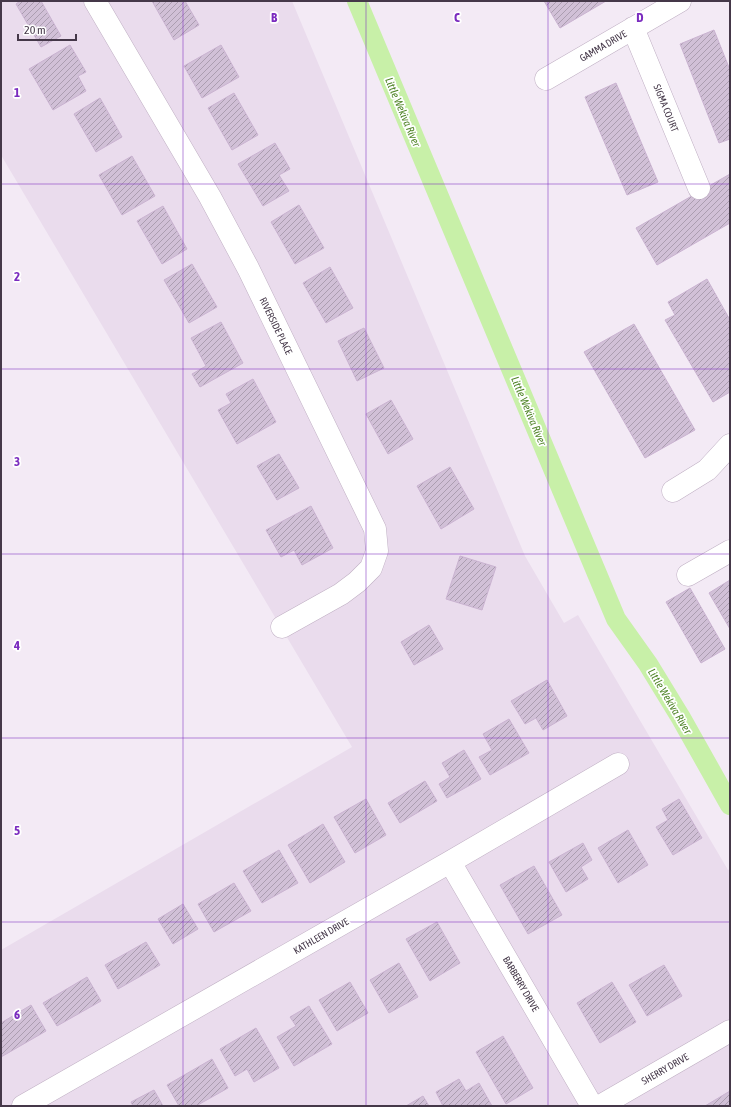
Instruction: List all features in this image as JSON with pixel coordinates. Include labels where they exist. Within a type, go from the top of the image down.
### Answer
[{"type":"street","name":"RIVERSIDE PLACE","points":[[96,1],[210,197],[248,268],[375,529],[377,551],[371,568],[357,582],[340,594],[282,627]]},
{"type":"street","name":"GAMMA DRIVE","points":[[546,79],[680,1]]},
{"type":"street","name":"SIGMA COURT","points":[[633,28],[699,188]]},
{"type":"street","points":[[673,492],[706,470],[730,445]]},
{"type":"street","points":[[688,575],[730,551]]},
{"type":"street","name":"KATHLEEN DRIVE","points":[[23,1106],[450,862],[618,764]]},
{"type":"street","name":"BARBERRY DRIVE","points":[[450,862],[592,1106]]},
{"type":"street","name":"SHERRY DRIVE","points":[[600,1106],[730,1031]]},
{"type":"shaded area","points":[[1,1],[292,1],[525,556],[564,623],[578,615],[728,870],[730,869],[730,1106],[1,1106],[1,950],[352,747],[1,155]]},
{"type":"building","points":[[20,1],[41,1],[61,36],[41,47],[16,4]]},
{"type":"building","points":[[152,1],[185,1],[199,25],[174,40]]},
{"type":"building","points":[[544,1],[606,1],[560,28]]},
{"type":"building","points":[[714,30],[730,70],[730,139],[719,143],[680,44]]},
{"type":"building","points":[[70,45],[86,72],[78,76],[86,91],[53,110],[29,69]]},
{"type":"building","points":[[221,45],[239,77],[202,98],[184,66]]},
{"type":"building","points":[[616,83],[658,182],[627,195],[585,97]]},
{"type":"building","points":[[234,93],[258,135],[232,150],[208,108]]},
{"type":"building","points":[[100,98],[122,137],[96,152],[74,114]]},
{"type":"building","points":[[275,143],[290,169],[279,175],[289,191],[263,206],[238,164]]},
{"type":"building","points":[[132,156],[155,196],[122,215],[99,175]]},
{"type":"building","points":[[730,174],[730,223],[657,265],[636,228]]},
{"type":"building","points":[[299,205],[324,248],[295,264],[271,222]]},
{"type":"building","points":[[163,206],[187,249],[162,264],[137,221]]},
{"type":"building","points":[[192,264],[217,307],[189,323],[164,280]]},
{"type":"building","points":[[330,267],[353,308],[326,323],[303,283]]},
{"type":"building","points":[[707,279],[730,320],[730,392],[713,402],[665,320],[675,315],[668,302]]},
{"type":"building","points":[[221,322],[243,363],[200,387],[192,374],[206,366],[191,338]]},
{"type":"building","points":[[634,324],[695,430],[645,458],[584,352]]},
{"type":"building","points":[[364,328],[384,368],[357,381],[338,341]]},
{"type":"building","points":[[253,379],[276,422],[237,444],[218,410],[231,403],[226,394]]},
{"type":"building","points":[[391,400],[413,439],[388,454],[366,414]]},
{"type":"building","points":[[279,454],[299,488],[277,500],[257,466]]},
{"type":"building","points":[[450,467],[474,509],[441,529],[417,486]]},
{"type":"building","points":[[311,506],[333,548],[302,565],[294,550],[281,557],[266,530]]},
{"type":"building","points":[[460,556],[496,567],[482,610],[446,599]]},
{"type":"building","points":[[730,580],[730,629],[709,593]]},
{"type":"building","points":[[690,588],[725,649],[701,663],[666,602]]},
{"type":"building","points":[[429,625],[443,649],[414,665],[401,642]]},
{"type":"building","points":[[547,680],[567,716],[543,730],[536,718],[525,724],[511,701]]},
{"type":"building","points":[[509,719],[529,753],[490,775],[479,757],[492,750],[483,734]]},
{"type":"building","points":[[464,750],[481,779],[447,798],[439,784],[450,777],[442,763]]},
{"type":"building","points":[[425,781],[437,801],[400,823],[388,803]]},
{"type":"building","points":[[366,799],[386,835],[355,853],[334,817]]},
{"type":"building","points":[[679,799],[702,838],[673,855],[656,827],[668,820],[662,809]]},
{"type":"building","points":[[323,824],[345,862],[310,883],[288,845]]},
{"type":"building","points":[[628,830],[648,865],[618,883],[598,848]]},
{"type":"building","points":[[583,843],[592,860],[581,867],[588,879],[566,892],[549,862]]},
{"type":"building","points":[[279,850],[298,883],[262,903],[243,871]]},
{"type":"building","points":[[534,866],[562,915],[528,934],[500,885]]},
{"type":"building","points":[[234,883],[251,911],[214,932],[198,904]]},
{"type":"building","points":[[183,904],[198,929],[173,944],[158,919]]},
{"type":"building","points":[[437,922],[460,963],[430,981],[406,939]]},
{"type":"building","points":[[146,942],[160,965],[118,989],[105,965]]},
{"type":"building","points":[[399,963],[418,997],[389,1013],[370,980]]},
{"type":"building","points":[[664,965],[682,996],[647,1016],[629,985]]},
{"type":"building","points":[[87,977],[101,1001],[57,1026],[43,1003]]},
{"type":"building","points":[[350,982],[368,1013],[337,1031],[319,1000]]},
{"type":"building","points":[[612,982],[636,1022],[600,1043],[577,1003]]},
{"type":"building","points":[[31,1005],[46,1031],[1,1057],[1,1023]]},
{"type":"building","points":[[309,1006],[332,1044],[294,1066],[277,1037],[296,1026],[290,1017]]},
{"type":"building","points":[[256,1028],[279,1068],[254,1082],[247,1069],[235,1076],[220,1049]]},
{"type":"building","points":[[503,1036],[533,1088],[506,1104],[476,1052]]},
{"type":"building","points":[[212,1059],[228,1088],[196,1106],[179,1106],[167,1085]]},
{"type":"building","points":[[459,1079],[466,1091],[479,1083],[492,1106],[443,1106],[436,1092]]},
{"type":"building","points":[[154,1090],[163,1106],[133,1106],[131,1102]]},
{"type":"building","points":[[730,1091],[730,1106],[705,1106]]},
{"type":"building","points":[[423,1096],[429,1106],[406,1106]]},
{"type":"waterway","name":"Little Wekiva River","points":[[357,1],[616,619],[648,664],[681,718],[730,805]]}]
